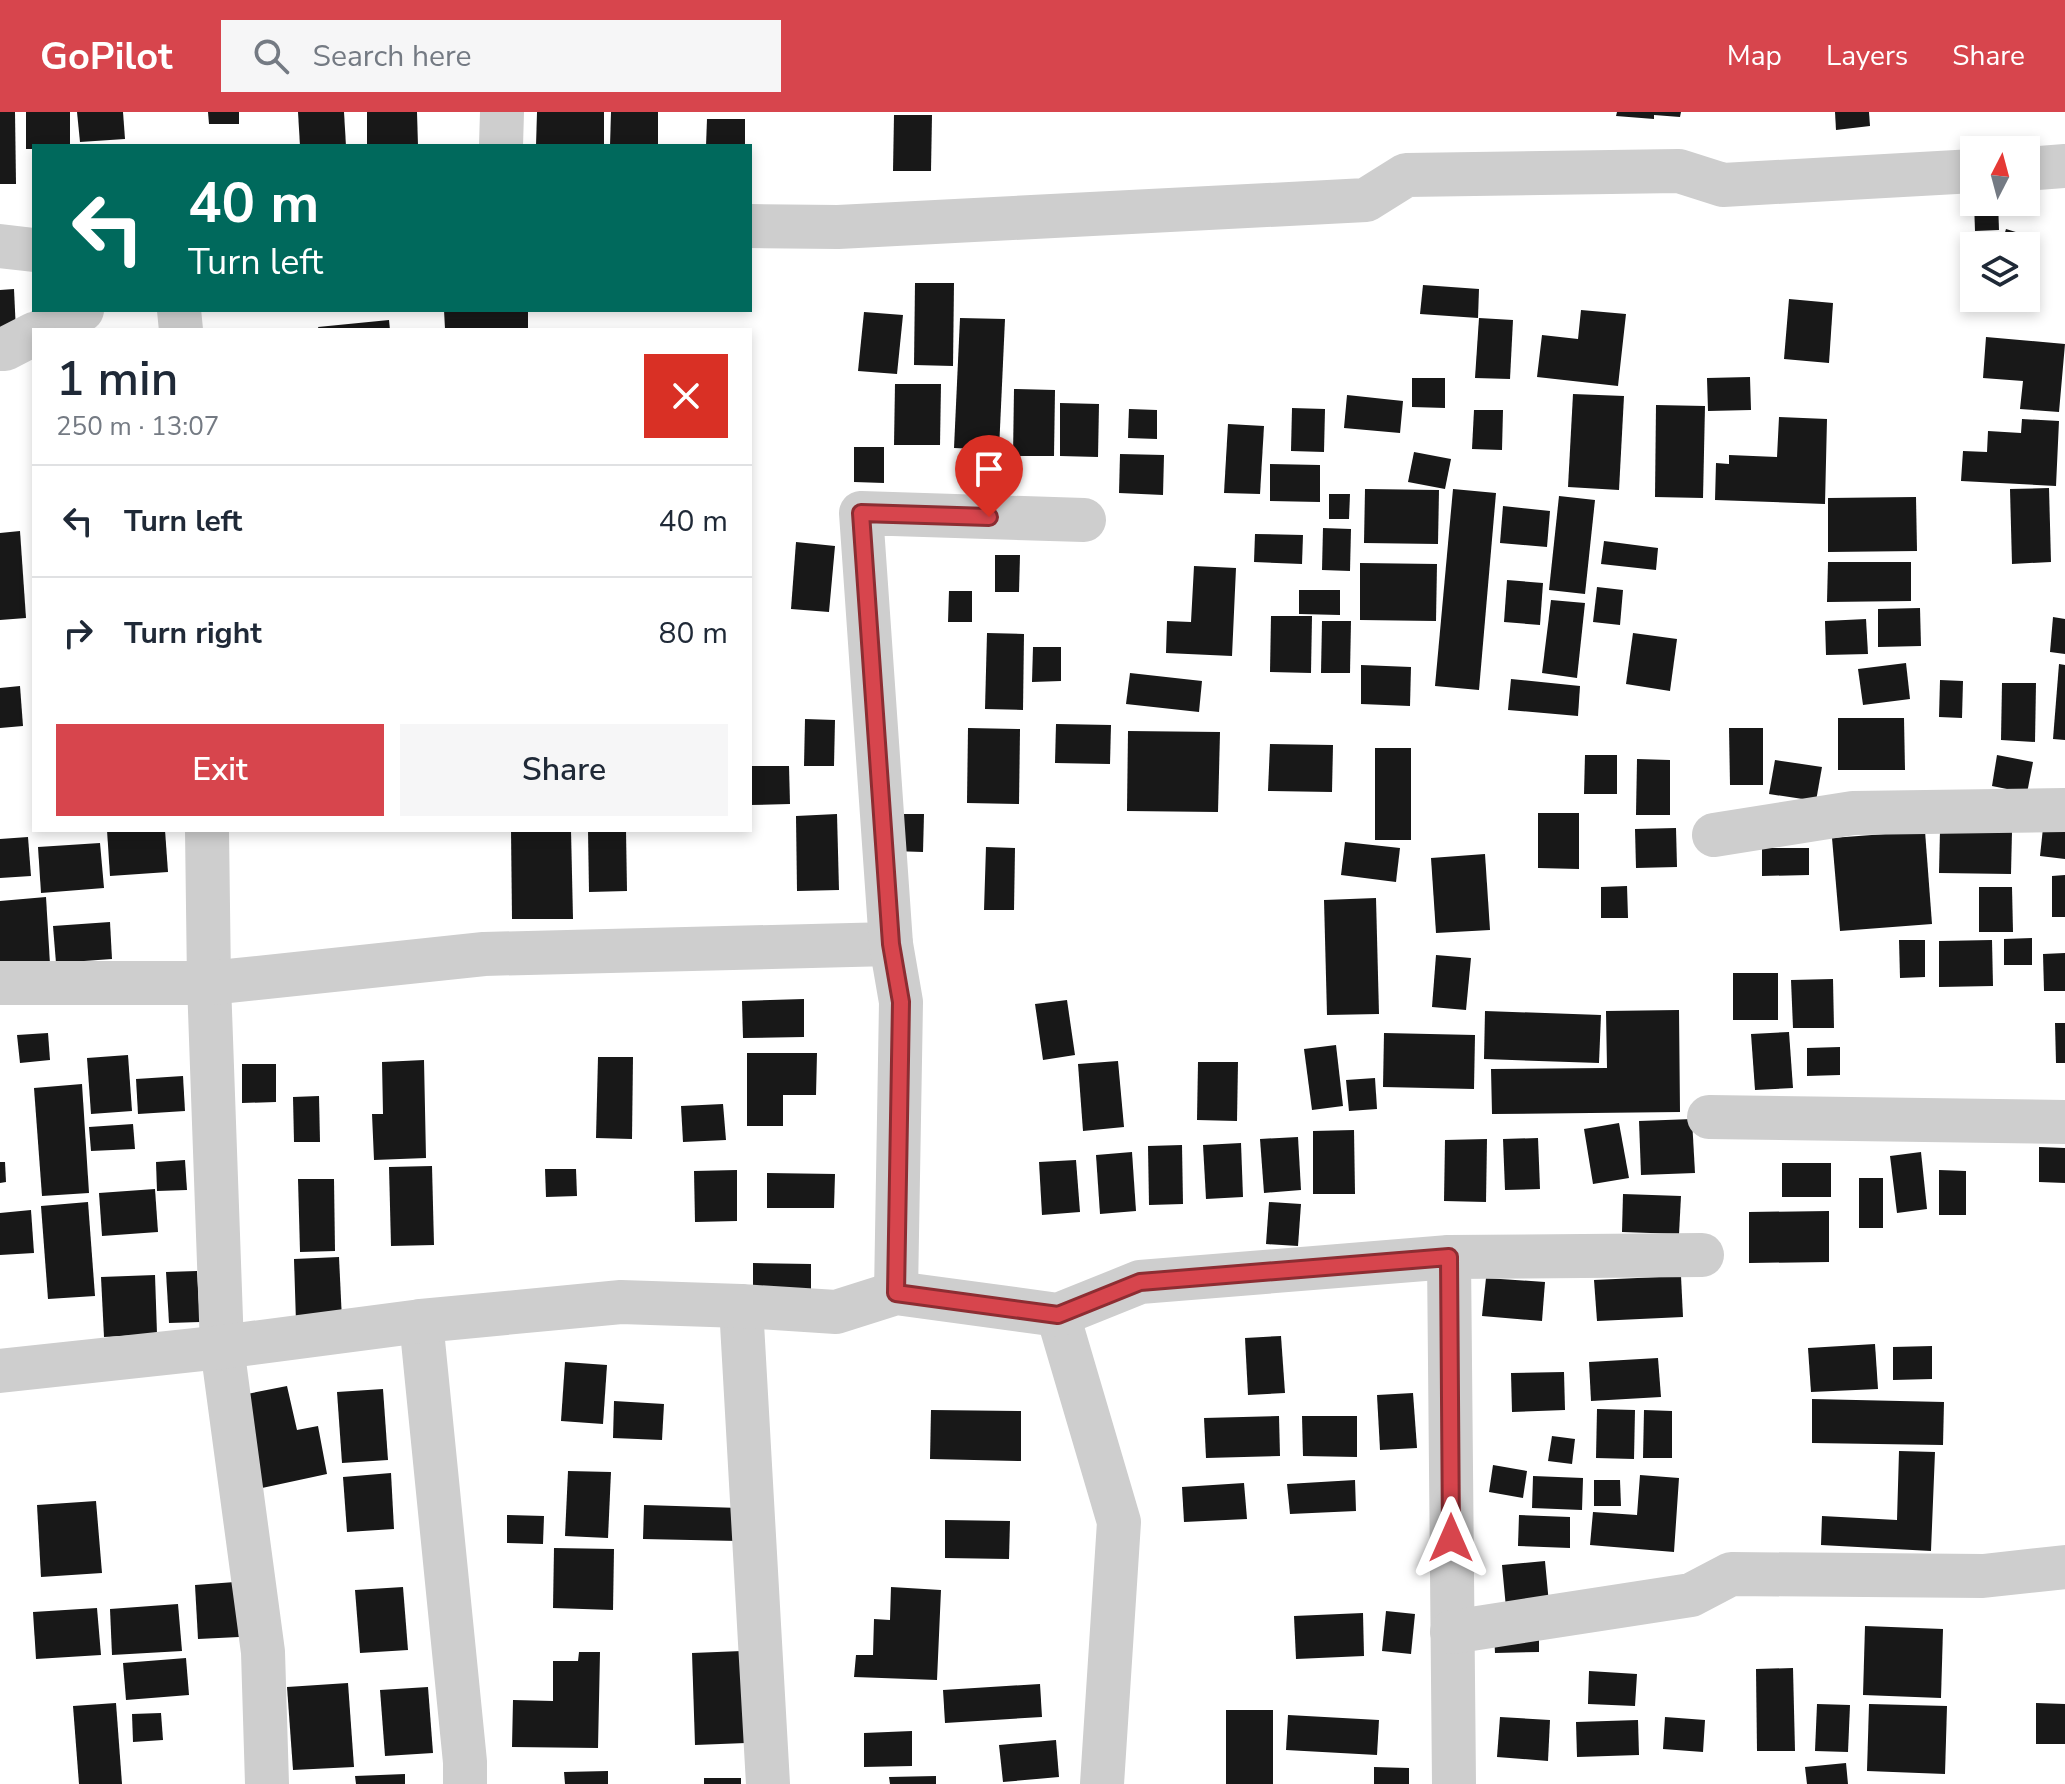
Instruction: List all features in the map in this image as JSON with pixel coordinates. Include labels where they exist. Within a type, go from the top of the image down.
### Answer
[{"type":"street","points":[[501,144],[502,112]]},
{"type":"street","points":[[2040,168],[2065,166]]},
{"type":"street","points":[[752,226],[838,227],[1366,200],[1406,175],[1679,171],[1723,185],[1960,172]]},
{"type":"street","points":[[0,246],[32,250]]},
{"type":"street","points":[[47,328],[78,312]]},
{"type":"street","points":[[0,349],[32,335]]},
{"type":"street","points":[[896,1293],[901,1002],[891,944],[861,513],[1084,520]]},
{"type":"street","points":[[1714,835],[1853,813],[2065,810]]},
{"type":"street","points":[[207,832],[209,983],[222,1347],[263,1652],[267,1784]]},
{"type":"street","points":[[0,983],[209,983],[484,954],[891,944]]},
{"type":"street","points":[[1709,1117],[2065,1122]]},
{"type":"street","points":[[0,1371],[421,1321],[621,1302],[836,1312],[896,1293],[1058,1315],[1140,1282],[1449,1257],[1702,1255]]},
{"type":"street","points":[[1449,1257],[1454,1784]]},
{"type":"street","points":[[741,1306],[768,1784]]},
{"type":"street","points":[[1058,1315],[1119,1522],[1102,1784]]},
{"type":"street","points":[[421,1321],[465,1784]]},
{"type":"street","points":[[1452,1632],[1691,1595],[1731,1574],[1983,1576],[2065,1567]]},
{"type":"building","points":[[0,112],[15,112],[16,184],[0,184]]},
{"type":"building","points":[[26,112],[70,112],[70,144],[32,144],[32,149],[26,149]]},
{"type":"building","points":[[77,112],[123,112],[125,139],[80,142]]},
{"type":"building","points":[[208,112],[239,112],[239,124],[209,124]]},
{"type":"building","points":[[298,112],[344,112],[346,144],[300,144]]},
{"type":"building","points":[[367,112],[417,112],[418,144],[367,144]]},
{"type":"building","points":[[537,112],[604,112],[604,144],[536,144]]},
{"type":"building","points":[[611,112],[658,112],[658,144],[610,144]]},
{"type":"building","points":[[1617,112],[1681,112],[1680,117],[1654,115],[1654,119],[1616,116]]},
{"type":"building","points":[[1835,112],[1869,112],[1870,126],[1836,130]]},
{"type":"building","points":[[894,115],[932,115],[931,171],[893,171]]},
{"type":"building","points":[[707,119],[745,119],[745,144],[706,144]]},
{"type":"building","points":[[1974,216],[1998,216],[1999,230],[1975,231]]},
{"type":"building","points":[[915,283],[954,283],[953,366],[914,365]]},
{"type":"building","points":[[1423,285],[1479,289],[1478,318],[1420,314]]},
{"type":"building","points":[[14,289],[16,332],[0,333],[0,290]]},
{"type":"building","points":[[1789,299],[1833,303],[1829,363],[1784,359]]},
{"type":"building","points":[[1581,310],[1626,314],[1618,386],[1537,377],[1542,335],[1578,339]]},
{"type":"building","points":[[444,312],[528,312],[528,328],[445,328]]},
{"type":"building","points":[[864,312],[903,315],[897,374],[858,371]]},
{"type":"building","points":[[960,318],[1005,319],[999,450],[954,448]]},
{"type":"building","points":[[1479,318],[1513,320],[1510,379],[1475,378]]},
{"type":"building","points":[[389,320],[390,328],[318,328]]},
{"type":"building","points":[[1986,337],[2065,344],[2059,412],[2020,409],[2023,381],[1983,378]]},
{"type":"building","points":[[1750,377],[1751,410],[1708,411],[1707,378]]},
{"type":"building","points":[[1412,378],[1445,378],[1445,408],[1412,407]]},
{"type":"building","points":[[895,384],[941,384],[940,445],[894,445]]},
{"type":"building","points":[[1014,389],[1055,390],[1054,456],[1013,456]]},
{"type":"building","points":[[1573,394],[1624,396],[1619,490],[1568,487]]},
{"type":"building","points":[[1347,395],[1403,401],[1400,433],[1344,428]]},
{"type":"building","points":[[1060,403],[1099,404],[1098,457],[1060,456]]},
{"type":"building","points":[[1656,405],[1705,406],[1703,498],[1655,497]]},
{"type":"building","points":[[1292,408],[1325,409],[1324,452],[1291,451]]},
{"type":"building","points":[[1129,409],[1157,410],[1157,439],[1128,438]]},
{"type":"building","points":[[1474,410],[1503,410],[1502,450],[1472,449]]},
{"type":"building","points":[[1779,417],[1827,419],[1825,504],[1715,500],[1716,463],[1729,464],[1729,455],[1777,457]]},
{"type":"building","points":[[2022,419],[2059,421],[2056,486],[1961,481],[1963,451],[1987,452],[1988,431],[2021,433]]},
{"type":"building","points":[[1228,424],[1264,426],[1260,494],[1224,493]]},
{"type":"building","points":[[854,447],[884,447],[884,483],[854,482]]},
{"type":"building","points":[[1414,452],[1451,459],[1445,489],[1408,482]]},
{"type":"building","points":[[1120,454],[1164,455],[1163,495],[1119,493]]},
{"type":"building","points":[[1270,464],[1320,465],[1320,502],[1270,501]]},
{"type":"building","points":[[2049,488],[2051,562],[2012,564],[2010,489]]},
{"type":"building","points":[[1365,489],[1439,490],[1438,544],[1364,543]]},
{"type":"building","points":[[1453,489],[1496,493],[1479,690],[1435,686]]},
{"type":"building","points":[[1329,494],[1350,494],[1349,519],[1329,519]]},
{"type":"building","points":[[1559,496],[1595,500],[1585,594],[1549,590]]},
{"type":"building","points":[[1916,497],[1917,551],[1828,552],[1828,498]]},
{"type":"building","points":[[1503,506],[1550,511],[1547,547],[1500,543]]},
{"type":"building","points":[[1323,528],[1351,529],[1350,571],[1322,570]]},
{"type":"building","points":[[20,531],[26,618],[0,620],[0,533]]},
{"type":"building","points":[[1255,534],[1303,535],[1302,564],[1254,562]]},
{"type":"building","points":[[1604,541],[1658,548],[1656,570],[1601,564]]},
{"type":"building","points":[[796,542],[835,546],[829,612],[791,609]]},
{"type":"building","points":[[995,555],[1020,555],[1019,592],[995,592]]},
{"type":"building","points":[[1828,562],[1911,562],[1911,601],[1827,602]]},
{"type":"building","points":[[1360,563],[1437,564],[1436,621],[1360,620]]},
{"type":"building","points":[[1194,566],[1236,568],[1232,656],[1166,653],[1167,621],[1191,622]]},
{"type":"building","points":[[1507,580],[1543,583],[1540,625],[1504,622]]},
{"type":"building","points":[[1597,587],[1623,590],[1620,625],[1593,622]]},
{"type":"building","points":[[1299,590],[1340,590],[1340,615],[1299,614]]},
{"type":"building","points":[[949,591],[972,591],[972,622],[948,622]]},
{"type":"building","points":[[1551,600],[1585,603],[1577,678],[1542,673]]},
{"type":"building","points":[[1920,608],[1921,646],[1878,647],[1878,609]]},
{"type":"building","points":[[1271,616],[1312,616],[1311,673],[1270,672]]},
{"type":"building","points":[[2053,617],[2065,619],[2065,654],[2050,652]]},
{"type":"building","points":[[1866,619],[1868,654],[1826,655],[1825,621]]},
{"type":"building","points":[[1322,621],[1351,621],[1350,673],[1321,673]]},
{"type":"building","points":[[987,633],[1024,634],[1023,710],[985,709]]},
{"type":"building","points":[[1633,633],[1677,639],[1670,691],[1626,684]]},
{"type":"building","points":[[1033,647],[1061,647],[1061,681],[1032,682]]},
{"type":"building","points":[[1906,663],[1910,699],[1863,705],[1858,669]]},
{"type":"building","points":[[2059,664],[2065,665],[2065,740],[2053,739]]},
{"type":"building","points":[[1361,665],[1411,667],[1410,706],[1361,704]]},
{"type":"building","points":[[1130,673],[1202,681],[1199,712],[1126,704]]},
{"type":"building","points":[[1511,679],[1580,686],[1578,716],[1508,710]]},
{"type":"building","points":[[1940,680],[1963,681],[1962,718],[1939,717]]},
{"type":"building","points":[[2002,683],[2036,683],[2035,742],[2001,740]]},
{"type":"building","points":[[20,686],[23,726],[0,728],[0,688]]},
{"type":"building","points":[[1838,718],[1904,718],[1905,770],[1838,770]]},
{"type":"building","points":[[805,719],[835,720],[834,766],[804,766]]},
{"type":"building","points":[[1056,724],[1111,725],[1110,764],[1055,763]]},
{"type":"building","points":[[968,728],[1020,729],[1019,804],[967,803]]},
{"type":"building","points":[[1729,728],[1763,728],[1763,785],[1730,785]]},
{"type":"building","points":[[1128,731],[1220,732],[1218,812],[1127,811]]},
{"type":"building","points":[[1270,744],[1333,745],[1332,792],[1268,791]]},
{"type":"building","points":[[1375,748],[1411,748],[1411,840],[1375,840]]},
{"type":"building","points":[[1585,755],[1617,755],[1617,794],[1584,794]]},
{"type":"building","points":[[1997,755],[2033,762],[2027,793],[1992,786]]},
{"type":"building","points":[[1637,759],[1670,760],[1670,815],[1636,815]]},
{"type":"building","points":[[1775,760],[1822,767],[1816,801],[1769,794]]},
{"type":"building","points":[[752,766],[789,766],[790,804],[752,805]]},
{"type":"building","points":[[1538,813],[1579,813],[1579,869],[1538,868]]},
{"type":"building","points":[[837,814],[839,890],[797,891],[796,816]]},
{"type":"building","points":[[893,814],[924,814],[923,852],[893,851]]},
{"type":"building","points":[[1676,828],[1677,867],[1636,868],[1635,829]]},
{"type":"building","points":[[2043,828],[2065,831],[2065,859],[2040,856]]},
{"type":"building","points":[[1940,830],[2012,831],[2011,874],[1939,873]]},
{"type":"building","points":[[1925,831],[1932,924],[1840,931],[1832,838]]},
{"type":"building","points":[[107,832],[165,832],[168,872],[110,876]]},
{"type":"building","points":[[511,832],[571,832],[573,919],[512,919]]},
{"type":"building","points":[[588,832],[626,832],[627,891],[589,892]]},
{"type":"building","points":[[28,837],[31,876],[0,878],[0,839]]},
{"type":"building","points":[[1345,842],[1400,848],[1396,882],[1341,875]]},
{"type":"building","points":[[100,843],[104,888],[41,893],[38,847]]},
{"type":"building","points":[[986,847],[1015,848],[1014,910],[984,910]]},
{"type":"building","points":[[1762,848],[1809,848],[1809,875],[1762,876]]},
{"type":"building","points":[[1485,854],[1490,930],[1436,933],[1431,858]]},
{"type":"building","points":[[2065,875],[2065,917],[2052,917],[2052,876]]},
{"type":"building","points":[[1627,886],[1628,918],[1601,918],[1601,887]]},
{"type":"building","points":[[1979,887],[2012,887],[2013,932],[1979,932]]},
{"type":"building","points":[[46,897],[50,964],[0,967],[0,901]]},
{"type":"building","points":[[1376,898],[1379,1014],[1327,1015],[1324,900]]},
{"type":"building","points":[[110,922],[112,959],[56,963],[53,926]]},
{"type":"building","points":[[2032,938],[2032,965],[2004,965],[2004,939]]},
{"type":"building","points":[[1899,940],[1925,940],[1925,977],[1900,978]]},
{"type":"building","points":[[1992,940],[1993,986],[1939,987],[1939,941]]},
{"type":"building","points":[[2065,953],[2065,991],[2044,991],[2043,954]]},
{"type":"building","points":[[1436,955],[1471,958],[1466,1010],[1432,1007]]},
{"type":"building","points":[[1733,973],[1778,973],[1778,1020],[1733,1020]]},
{"type":"building","points":[[1833,979],[1834,1028],[1793,1028],[1791,980]]},
{"type":"building","points":[[804,999],[804,1037],[743,1038],[742,1001]]},
{"type":"building","points":[[1067,1000],[1075,1055],[1043,1060],[1035,1004]]},
{"type":"building","points":[[1679,1010],[1680,1112],[1492,1114],[1491,1069],[1607,1068],[1606,1011]]},
{"type":"building","points":[[1485,1011],[1601,1015],[1599,1063],[1484,1059]]},
{"type":"building","points":[[2055,1023],[2065,1023],[2065,1063],[2056,1063]]},
{"type":"building","points":[[1789,1032],[1793,1088],[1755,1090],[1751,1034]]},
{"type":"building","points":[[48,1033],[50,1060],[20,1063],[17,1035]]},
{"type":"building","points":[[1384,1033],[1475,1035],[1474,1089],[1383,1087]]},
{"type":"building","points":[[1336,1045],[1343,1106],[1312,1110],[1304,1049]]},
{"type":"building","points":[[1840,1047],[1840,1075],[1807,1076],[1807,1048]]},
{"type":"building","points":[[747,1053],[817,1053],[816,1095],[783,1095],[783,1126],[747,1126]]},
{"type":"building","points":[[128,1055],[132,1111],[91,1114],[87,1058]]},
{"type":"building","points":[[598,1057],[633,1057],[632,1139],[596,1138]]},
{"type":"building","points":[[424,1060],[426,1158],[374,1160],[372,1114],[383,1114],[382,1062]]},
{"type":"building","points":[[1118,1061],[1124,1127],[1083,1131],[1078,1064]]},
{"type":"building","points":[[1198,1062],[1238,1062],[1237,1121],[1197,1120]]},
{"type":"building","points":[[242,1064],[276,1064],[276,1102],[242,1103]]},
{"type":"building","points":[[183,1076],[185,1111],[138,1114],[136,1079]]},
{"type":"building","points":[[1375,1078],[1377,1109],[1349,1111],[1346,1080]]},
{"type":"building","points":[[82,1084],[89,1193],[42,1196],[34,1088]]},
{"type":"building","points":[[319,1096],[320,1142],[294,1142],[293,1097]]},
{"type":"building","points":[[723,1104],[726,1140],[683,1142],[681,1106]]},
{"type":"building","points":[[1692,1119],[1695,1173],[1641,1175],[1639,1121]]},
{"type":"building","points":[[1619,1123],[1629,1178],[1593,1184],[1584,1129]]},
{"type":"building","points":[[133,1124],[135,1149],[91,1151],[89,1127]]},
{"type":"building","points":[[1354,1130],[1355,1194],[1313,1194],[1313,1131]]},
{"type":"building","points":[[1298,1137],[1301,1190],[1264,1193],[1260,1139]]},
{"type":"building","points":[[1538,1138],[1540,1189],[1505,1190],[1503,1139]]},
{"type":"building","points":[[1487,1139],[1486,1202],[1444,1201],[1445,1140]]},
{"type":"building","points":[[1241,1143],[1243,1197],[1206,1199],[1203,1145]]},
{"type":"building","points":[[1182,1145],[1183,1204],[1149,1205],[1148,1146]]},
{"type":"building","points":[[2039,1147],[2065,1148],[2065,1183],[2039,1182]]},
{"type":"building","points":[[1132,1152],[1136,1211],[1100,1214],[1096,1155]]},
{"type":"building","points":[[1921,1152],[1927,1209],[1897,1213],[1890,1156]]},
{"type":"building","points":[[185,1160],[187,1190],[157,1191],[156,1162]]},
{"type":"building","points":[[1076,1160],[1080,1212],[1042,1215],[1039,1162]]},
{"type":"building","points":[[0,1162],[5,1162],[6,1182],[0,1183]]},
{"type":"building","points":[[1782,1163],[1831,1163],[1831,1197],[1782,1197]]},
{"type":"building","points":[[432,1166],[434,1245],[391,1246],[389,1167]]},
{"type":"building","points":[[545,1169],[576,1169],[577,1196],[546,1197]]},
{"type":"building","points":[[737,1170],[737,1221],[695,1222],[694,1171]]},
{"type":"building","points":[[1939,1170],[1966,1171],[1966,1215],[1939,1215]]},
{"type":"building","points":[[767,1173],[835,1174],[834,1208],[767,1208]]},
{"type":"building","points":[[1859,1178],[1883,1178],[1883,1228],[1859,1228]]},
{"type":"building","points":[[298,1179],[334,1179],[335,1251],[300,1252]]},
{"type":"building","points":[[155,1189],[158,1232],[102,1236],[99,1193]]},
{"type":"building","points":[[1623,1194],[1681,1196],[1679,1234],[1622,1232]]},
{"type":"building","points":[[88,1202],[95,1296],[48,1299],[41,1206]]},
{"type":"building","points":[[1269,1202],[1301,1204],[1298,1246],[1266,1244]]},
{"type":"building","points":[[31,1210],[34,1253],[0,1255],[0,1213]]},
{"type":"building","points":[[1829,1211],[1829,1262],[1749,1263],[1749,1212]]},
{"type":"building","points":[[339,1257],[342,1320],[296,1322],[294,1259]]},
{"type":"building","points":[[753,1263],[811,1264],[811,1297],[753,1296]]},
{"type":"building","points":[[197,1271],[200,1322],[169,1323],[166,1272]]},
{"type":"building","points":[[155,1275],[157,1334],[104,1337],[101,1277]]},
{"type":"building","points":[[1681,1276],[1683,1317],[1597,1321],[1594,1280]]},
{"type":"building","points":[[1486,1278],[1545,1282],[1542,1321],[1482,1316]]},
{"type":"building","points":[[1281,1336],[1285,1393],[1248,1395],[1245,1338]]},
{"type":"building","points":[[1875,1344],[1878,1389],[1811,1392],[1808,1348]]},
{"type":"building","points":[[1932,1346],[1932,1379],[1893,1380],[1893,1347]]},
{"type":"building","points":[[1658,1358],[1661,1397],[1591,1401],[1589,1362]]},
{"type":"building","points":[[565,1362],[607,1365],[603,1424],[561,1421]]},
{"type":"building","points":[[1564,1372],[1565,1410],[1512,1412],[1511,1373]]},
{"type":"building","points":[[287,1386],[297,1430],[318,1426],[327,1474],[262,1488],[242,1395]]},
{"type":"building","points":[[383,1389],[388,1460],[342,1463],[337,1392]]},
{"type":"building","points":[[1413,1393],[1417,1448],[1380,1450],[1377,1395]]},
{"type":"building","points":[[1812,1399],[1944,1402],[1943,1445],[1812,1443]]},
{"type":"building","points":[[614,1401],[664,1404],[662,1440],[613,1438]]},
{"type":"building","points":[[1597,1409],[1635,1410],[1634,1459],[1596,1458]]},
{"type":"building","points":[[931,1410],[1021,1411],[1021,1461],[930,1459]]},
{"type":"building","points":[[1644,1410],[1672,1411],[1672,1458],[1643,1458]]},
{"type":"building","points":[[1279,1416],[1280,1456],[1206,1458],[1204,1418]]},
{"type":"building","points":[[1302,1416],[1357,1416],[1357,1457],[1303,1456]]},
{"type":"building","points":[[1552,1436],[1575,1439],[1572,1464],[1548,1461]]},
{"type":"building","points":[[1899,1451],[1935,1452],[1931,1551],[1821,1545],[1822,1516],[1897,1520]]},
{"type":"building","points":[[1493,1465],[1527,1471],[1523,1498],[1489,1492]]},
{"type":"building","points":[[568,1471],[611,1472],[608,1538],[565,1536]]},
{"type":"building","points":[[391,1473],[394,1529],[347,1532],[343,1477]]},
{"type":"building","points":[[1640,1475],[1679,1478],[1674,1552],[1590,1545],[1593,1512],[1637,1515]]},
{"type":"building","points":[[1533,1476],[1583,1478],[1582,1510],[1532,1508]]},
{"type":"building","points":[[1355,1480],[1356,1511],[1290,1514],[1287,1484]]},
{"type":"building","points":[[1594,1480],[1620,1480],[1621,1506],[1594,1506]]},
{"type":"building","points":[[1244,1483],[1247,1519],[1184,1522],[1182,1487]]},
{"type":"building","points":[[96,1501],[102,1573],[41,1577],[37,1505]]},
{"type":"building","points":[[644,1505],[740,1508],[739,1541],[643,1539]]},
{"type":"building","points":[[507,1515],[544,1516],[543,1544],[507,1543]]},
{"type":"building","points":[[1519,1515],[1570,1517],[1570,1548],[1518,1546]]},
{"type":"building","points":[[945,1520],[1010,1521],[1009,1559],[945,1558]]},
{"type":"building","points":[[554,1548],[614,1549],[613,1610],[553,1608]]},
{"type":"building","points":[[1545,1561],[1549,1604],[1506,1608],[1502,1565]]},
{"type":"building","points":[[235,1582],[239,1637],[198,1639],[195,1585]]},
{"type":"building","points":[[403,1587],[408,1650],[360,1653],[355,1590]]},
{"type":"building","points":[[891,1587],[941,1590],[937,1680],[854,1677],[856,1655],[873,1655],[874,1619],[890,1620]]},
{"type":"building","points":[[178,1604],[182,1651],[112,1655],[110,1609]]},
{"type":"building","points":[[97,1608],[101,1655],[36,1659],[33,1612]]},
{"type":"building","points":[[1386,1611],[1415,1614],[1411,1654],[1382,1651]]},
{"type":"building","points":[[1363,1613],[1364,1656],[1296,1659],[1294,1616]]},
{"type":"building","points":[[1865,1626],[1943,1629],[1941,1698],[1863,1695]]},
{"type":"building","points":[[1539,1631],[1539,1652],[1495,1653],[1494,1633]]},
{"type":"building","points":[[742,1651],[746,1743],[695,1745],[692,1653]]},
{"type":"building","points":[[579,1652],[600,1652],[598,1748],[512,1747],[513,1700],[553,1701],[553,1661],[578,1661]]},
{"type":"building","points":[[186,1658],[189,1695],[126,1700],[123,1663]]},
{"type":"building","points":[[1793,1668],[1795,1751],[1757,1751],[1756,1669]]},
{"type":"building","points":[[1589,1671],[1637,1674],[1635,1706],[1588,1704]]},
{"type":"building","points":[[348,1683],[354,1767],[293,1770],[287,1687]]},
{"type":"building","points":[[1040,1684],[1042,1717],[945,1723],[943,1690]]},
{"type":"building","points":[[428,1687],[433,1753],[385,1756],[380,1690]]},
{"type":"building","points":[[116,1703],[122,1784],[79,1784],[73,1706]]},
{"type":"building","points":[[2036,1703],[2065,1704],[2065,1744],[2036,1744]]},
{"type":"building","points":[[1817,1704],[1850,1705],[1848,1752],[1815,1751]]},
{"type":"building","points":[[1869,1704],[1947,1706],[1945,1774],[1867,1771]]},
{"type":"building","points":[[1226,1710],[1273,1710],[1273,1784],[1226,1784]]},
{"type":"building","points":[[161,1713],[163,1740],[133,1742],[132,1714]]},
{"type":"building","points":[[1288,1715],[1379,1720],[1377,1755],[1286,1750]]},
{"type":"building","points":[[1500,1717],[1550,1720],[1548,1761],[1497,1757]]},
{"type":"building","points":[[1665,1717],[1705,1720],[1703,1752],[1663,1749]]},
{"type":"building","points":[[1638,1720],[1639,1755],[1577,1757],[1576,1722]]},
{"type":"building","points":[[912,1731],[912,1766],[864,1767],[864,1733]]},
{"type":"building","points":[[1056,1740],[1059,1777],[1003,1782],[999,1745]]},
{"type":"building","points":[[1846,1763],[1848,1784],[1807,1784],[1805,1767]]},
{"type":"building","points":[[1374,1767],[1409,1768],[1409,1784],[1374,1784]]},
{"type":"building","points":[[608,1771],[608,1784],[565,1784],[564,1772]]},
{"type":"building","points":[[405,1774],[405,1784],[356,1784],[355,1776]]},
{"type":"building","points":[[936,1776],[936,1784],[890,1784],[889,1777]]},
{"type":"building","points":[[704,1778],[741,1778],[741,1784],[704,1784]]},
{"type":"route","points":[[989,517],[861,513],[891,944],[901,1002],[896,1293],[1058,1315],[1140,1282],[1449,1257],[1451,1538]]}]
